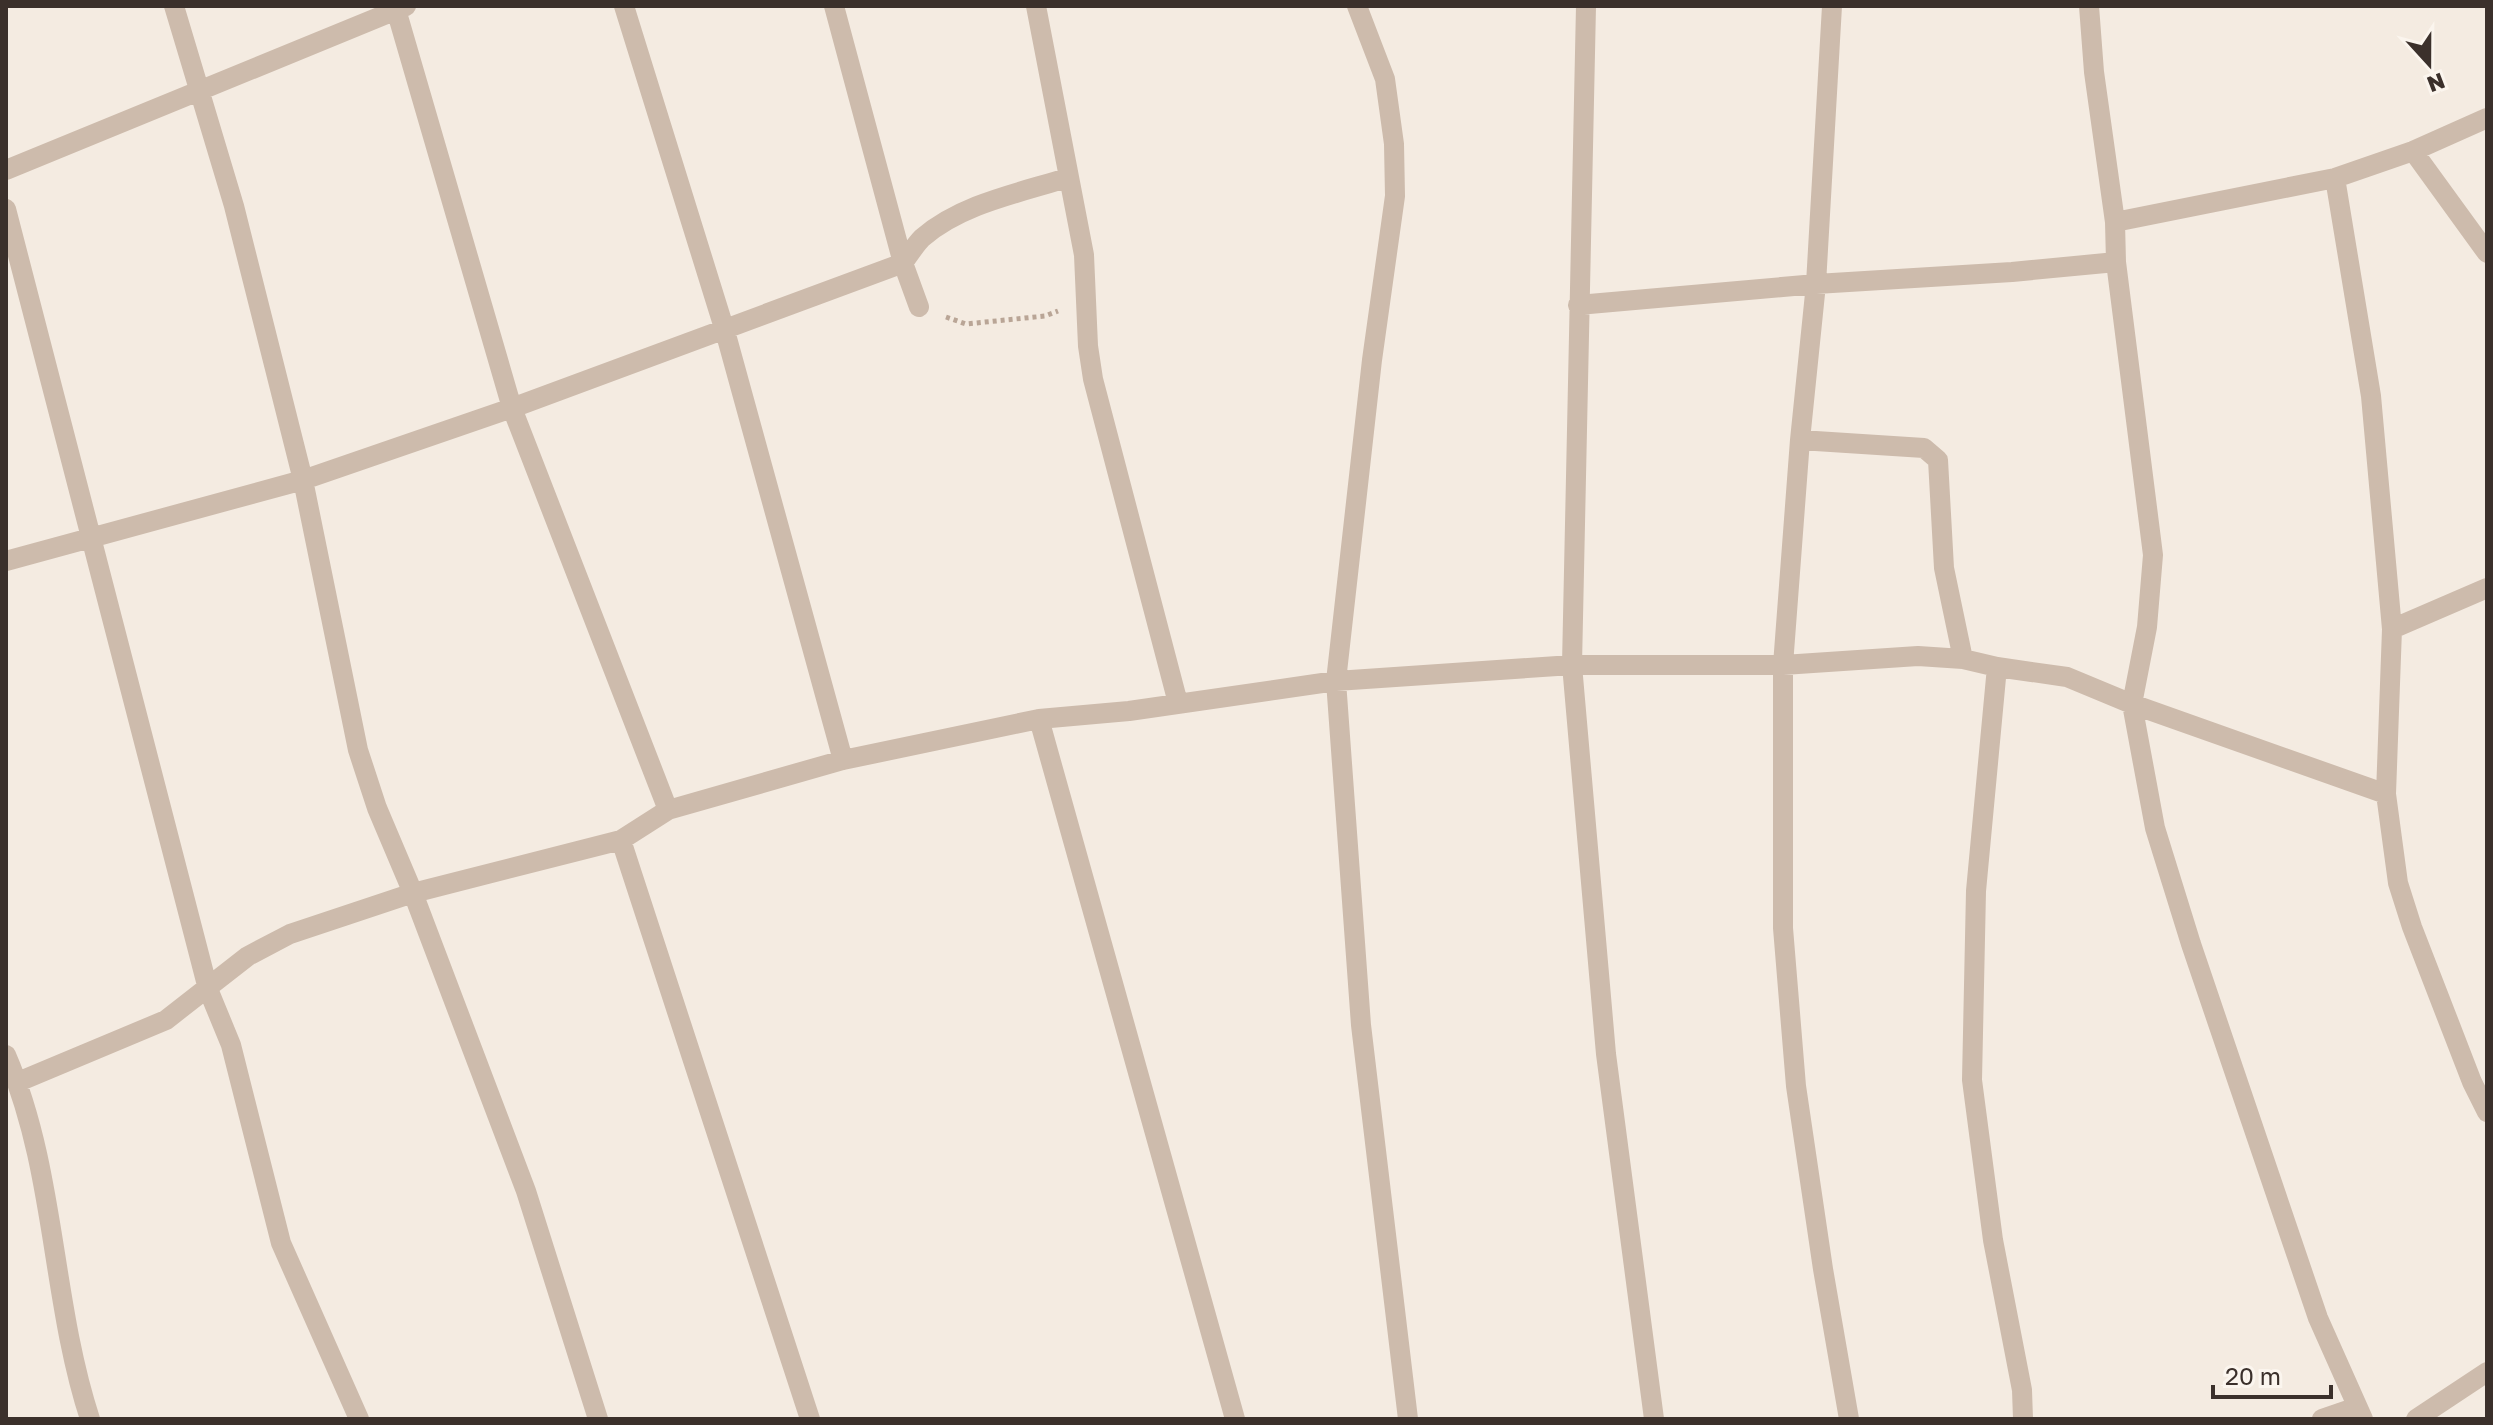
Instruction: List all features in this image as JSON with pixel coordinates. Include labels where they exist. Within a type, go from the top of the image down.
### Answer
[{"type":"street","points":[[174,6],[234,206],[303,480],[358,750],[377,808],[413,893],[526,1191],[598,1419]]},
{"type":"street","points":[[624,6],[725,331],[843,760]]},
{"type":"street","points":[[834,6],[903,263],[919,307]]},
{"type":"street","points":[[1036,6],[1084,255],[1088,346],[1093,379],[1178,703]]},
{"type":"street","points":[[1357,6],[1385,79],[1394,144],[1395,196],[1372,360],[1336,681],[1361,1025],[1408,1419]]},
{"type":"street","points":[[1586,6],[1572,665],[1606,1054],[1654,1419]]},
{"type":"street","points":[[1832,6],[1816,284],[1800,440],[1783,665],[1783,928],[1794,1070],[1849,1419]]},
{"type":"street","points":[[2089,6],[2094,72],[2115,222],[2116,262],[2153,555],[2147,627],[2132,704],[2155,828],[2191,944],[2318,1318],[2360,1413],[2322,1419]]},
{"type":"street","points":[[6,170],[399,7],[512,408],[668,810]]},
{"type":"street","points":[[2115,222],[2335,178],[2413,151],[2487,118]]},
{"type":"street","points":[[2413,151],[2487,253]]},
{"type":"street","points":[[6,561],[303,480],[512,408],[903,263],[920,240],[954,217],[1067,178]]},
{"type":"street","points":[[2335,178],[2371,396],[2392,629],[2386,794],[2398,883],[2472,1082],[2487,1112]]},
{"type":"street","points":[[6,209],[208,989],[231,1045],[281,1243],[359,1419]]},
{"type":"street","points":[[1578,305],[2116,262]]},
{"type":"street","points":[[1800,440],[1924,448],[1938,460],[1944,568],[1963,659]]},
{"type":"street","points":[[2392,629],[2487,588]]},
{"type":"street","points":[[18,1082],[166,1020],[248,956],[290,934],[413,893],[621,840],[668,810],[843,760],[1039,719],[1336,681],[1572,665],[1783,665],[1918,656],[1963,659],[2067,677],[2132,704],[2386,794]]},
{"type":"street","points":[[1997,667],[1976,891],[1972,1080],[1993,1240],[2022,1390],[2023,1419]]},
{"type":"street","points":[[1039,719],[1235,1419]]},
{"type":"street","points":[[621,840],[810,1419]]},
{"type":"street","points":[[6,1055],[18,1082],[41,1167],[58,1280],[90,1419]]},
{"type":"street","points":[[2416,1419],[2487,1372]]},
{"type":"path","points":[[966,324],[1045,316],[1087,299]]}]
